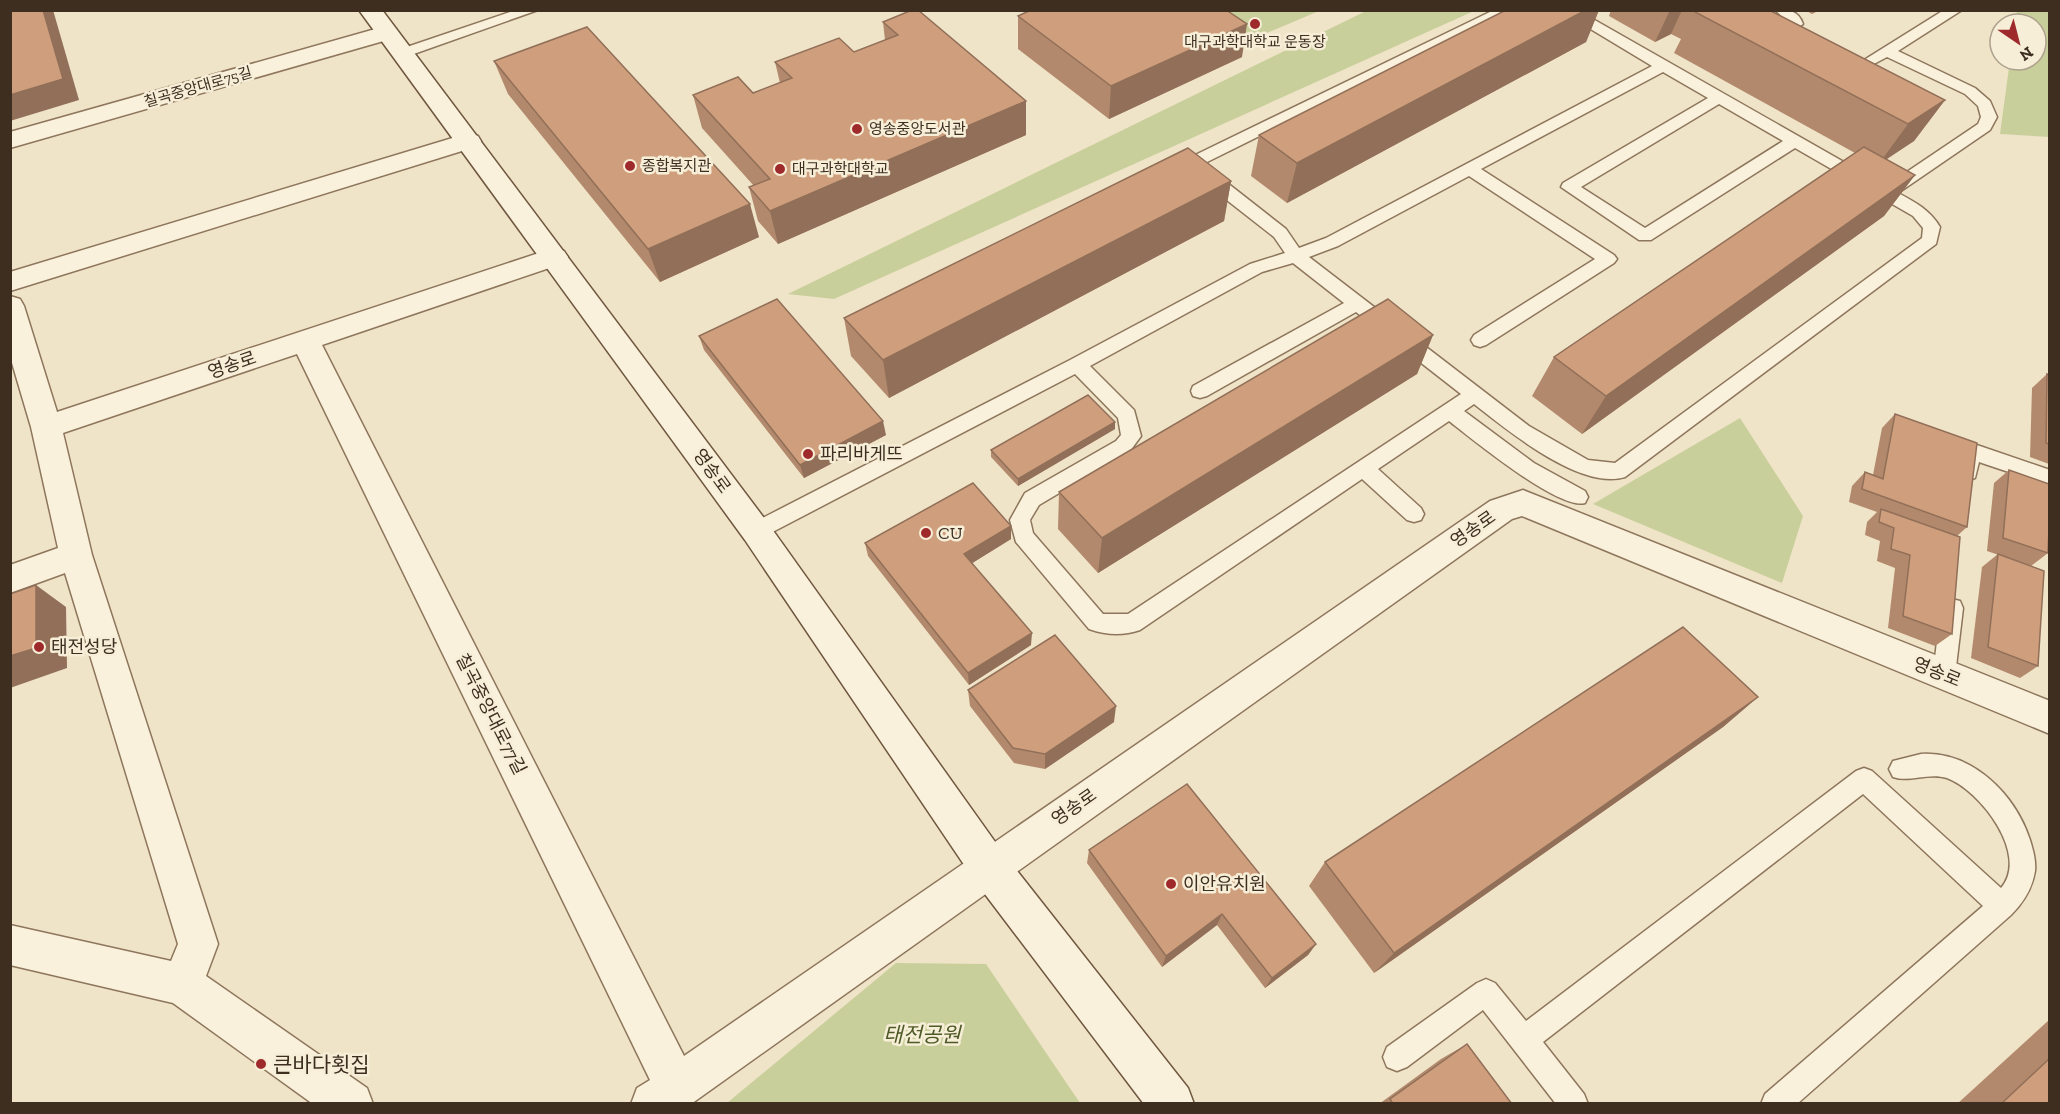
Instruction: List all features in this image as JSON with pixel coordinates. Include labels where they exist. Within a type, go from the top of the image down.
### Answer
[{"type":"street","name":"칠곡중앙대로75길","points":[[10,140],[386,32]]},
{"type":"street","name":"영송로","points":[[386,32],[756,531],[989,867],[1172,1104]]},
{"type":"street","points":[[10,282],[469,141]]},
{"type":"street","name":"영송로","points":[[46,427],[554,257]]},
{"type":"street","points":[[10,306],[46,427],[76,555],[198,945],[182,984]]},
{"type":"street","name":"칠곡중앙대로77길","points":[[304,340],[665,1095],[989,867]]},
{"type":"street","name":"영송로","points":[[989,867],[1501,510],[1523,504],[2049,718]]},
{"type":"street","points":[[10,579],[76,555]]},
{"type":"street","points":[[10,945],[182,984],[351,1104]]},
{"type":"lane","points":[[386,32],[531,10]]},
{"type":"lane","points":[[1158,165],[1166,162],[1191,163],[1506,10]]},
{"type":"lane","points":[[1782,10],[1794,18],[1796,24],[1782,31],[1803,42]]},
{"type":"lane","points":[[1875,80],[1850,67],[1887,51],[1956,10]]},
{"type":"lane","points":[[1191,163],[1280,233],[1296,256],[1522,430],[1584,467],[1618,471],[1930,240],[1932,227],[1919,212],[1887,193],[1568,11]]},
{"type":"lane","points":[[1887,51],[1970,91],[1985,104],[1989,117],[1984,127],[1887,193]]},
{"type":"lane","points":[[756,531],[1077,365],[1256,268],[1332,242],[1663,66]]},
{"type":"lane","points":[[1719,98],[1569,187],[1645,236],[1794,141]]},
{"type":"lane","points":[[1469,169],[1608,259],[1480,340]]},
{"type":"lane","points":[[1200,392],[1358,303]]},
{"type":"lane","points":[[1077,365],[1127,415],[1131,436],[1123,446],[1032,499],[1020,520],[1023,536],[1097,622],[1115,625],[1132,623],[1475,394]]},
{"type":"lane","points":[[1450,411],[1514,462],[1578,497]]},
{"type":"lane","points":[[1966,487],[1971,451],[2049,478]]},
{"type":"lane","points":[[1364,469],[1414,514]]},
{"type":"lane","points":[[1944,675],[1954,592]]},
{"type":"lane","points":[[1774,1104],[2002,906],[2019,885],[2024,862],[2013,825],[1991,795],[1955,770],[1927,764],[1900,769]]},
{"type":"lane","points":[[1524,1040],[1864,779],[2002,906]]},
{"type":"lane","points":[[1397,1057],[1486,992],[1574,1104]]},
{"type":"green space","points":[[1368,10],[1474,11],[834,299],[788,294]]},
{"type":"green space","name":"대구과학대학교 운동장","points":[[1202,11],[1319,11],[1248,41]]},
{"type":"green space","points":[[2049,11],[2049,137],[2000,134],[2008,72],[2048,72],[2048,12],[2017,12]]},
{"type":"green space","points":[[1740,418],[1803,516],[1782,583],[1593,504]]},
{"type":"green space","name":"태전공원","points":[[896,963],[986,964],[1080,1103],[727,1103]]},
{"type":"building","points":[[10,10],[43,10],[63,79],[10,95]]},
{"type":"building","points":[[912,10],[918,10],[1026,101],[770,211],[749,187],[770,179],[693,95],[738,77],[753,93],[792,78],[775,62],[839,38],[854,52],[898,35],[883,22]]},
{"type":"building","points":[[1031,10],[1226,10],[1247,24],[1111,86],[1018,16]]},
{"type":"building","points":[[1506,10],[1586,10],[1297,163],[1259,135]]},
{"type":"building","points":[[1698,10],[1769,10],[1945,100],[1908,124],[1695,12]]},
{"type":"building","name":"종합복지관","points":[[587,27],[750,204],[648,249],[494,61]]},
{"type":"building","points":[[1864,147],[1915,175],[1606,396],[1554,357]]},
{"type":"building","points":[[1188,148],[1231,181],[883,360],[844,318]]},
{"type":"building","points":[[777,299],[883,421],[800,465],[699,336]]},
{"type":"building","points":[[1388,299],[1433,335],[1102,538],[1059,492]]},
{"type":"building","points":[[2047,374],[2049,375],[2049,444],[2046,443]]},
{"type":"building","points":[[1088,395],[1115,422],[1018,479],[991,450]]},
{"type":"building","points":[[1895,414],[1977,443],[1967,527],[1862,489],[1865,472],[1883,479]]},
{"type":"building","points":[[2009,470],[2049,484],[2048,553],[2003,538]]},
{"type":"building","points":[[973,483],[1011,526],[964,554],[1032,633],[968,673],[865,543]]},
{"type":"building","points":[[1881,509],[1960,537],[1952,634],[1903,616],[1910,555],[1891,549],[1894,528],[1879,522]]},
{"type":"building","points":[[1998,554],[2044,571],[2038,666],[1988,647]]},
{"type":"building","points":[[36,585],[36,648],[10,656],[10,594]]},
{"type":"building","points":[[1683,627],[1758,697],[1394,953],[1325,862]]},
{"type":"building","points":[[1055,635],[1116,706],[1045,754],[1013,748],[968,690]]},
{"type":"building","points":[[1187,784],[1316,944],[1272,978],[1222,914],[1166,956],[1089,850]]},
{"type":"building","points":[[1467,1044],[1512,1104],[1393,1104],[1390,1099]]},
{"type":"building","points":[[2049,1059],[2049,1104],[2001,1104]]},
{"type":"place","name":"대구과학대학교 운동장","points":[[1255,24]]},
{"type":"place","name":"영송중앙도서관","points":[[857,129]]},
{"type":"place","name":"종합복지관","points":[[630,166]]},
{"type":"place","name":"대구과학대학교","points":[[780,169]]},
{"type":"place","name":"파리바게뜨","points":[[808,454]]},
{"type":"place","name":"CU","points":[[926,533]]},
{"type":"place","name":"태전성당","points":[[39,647]]},
{"type":"place","name":"이안유치원","points":[[1171,884]]},
{"type":"place","name":"큰바다횟집","points":[[261,1064]]}]
